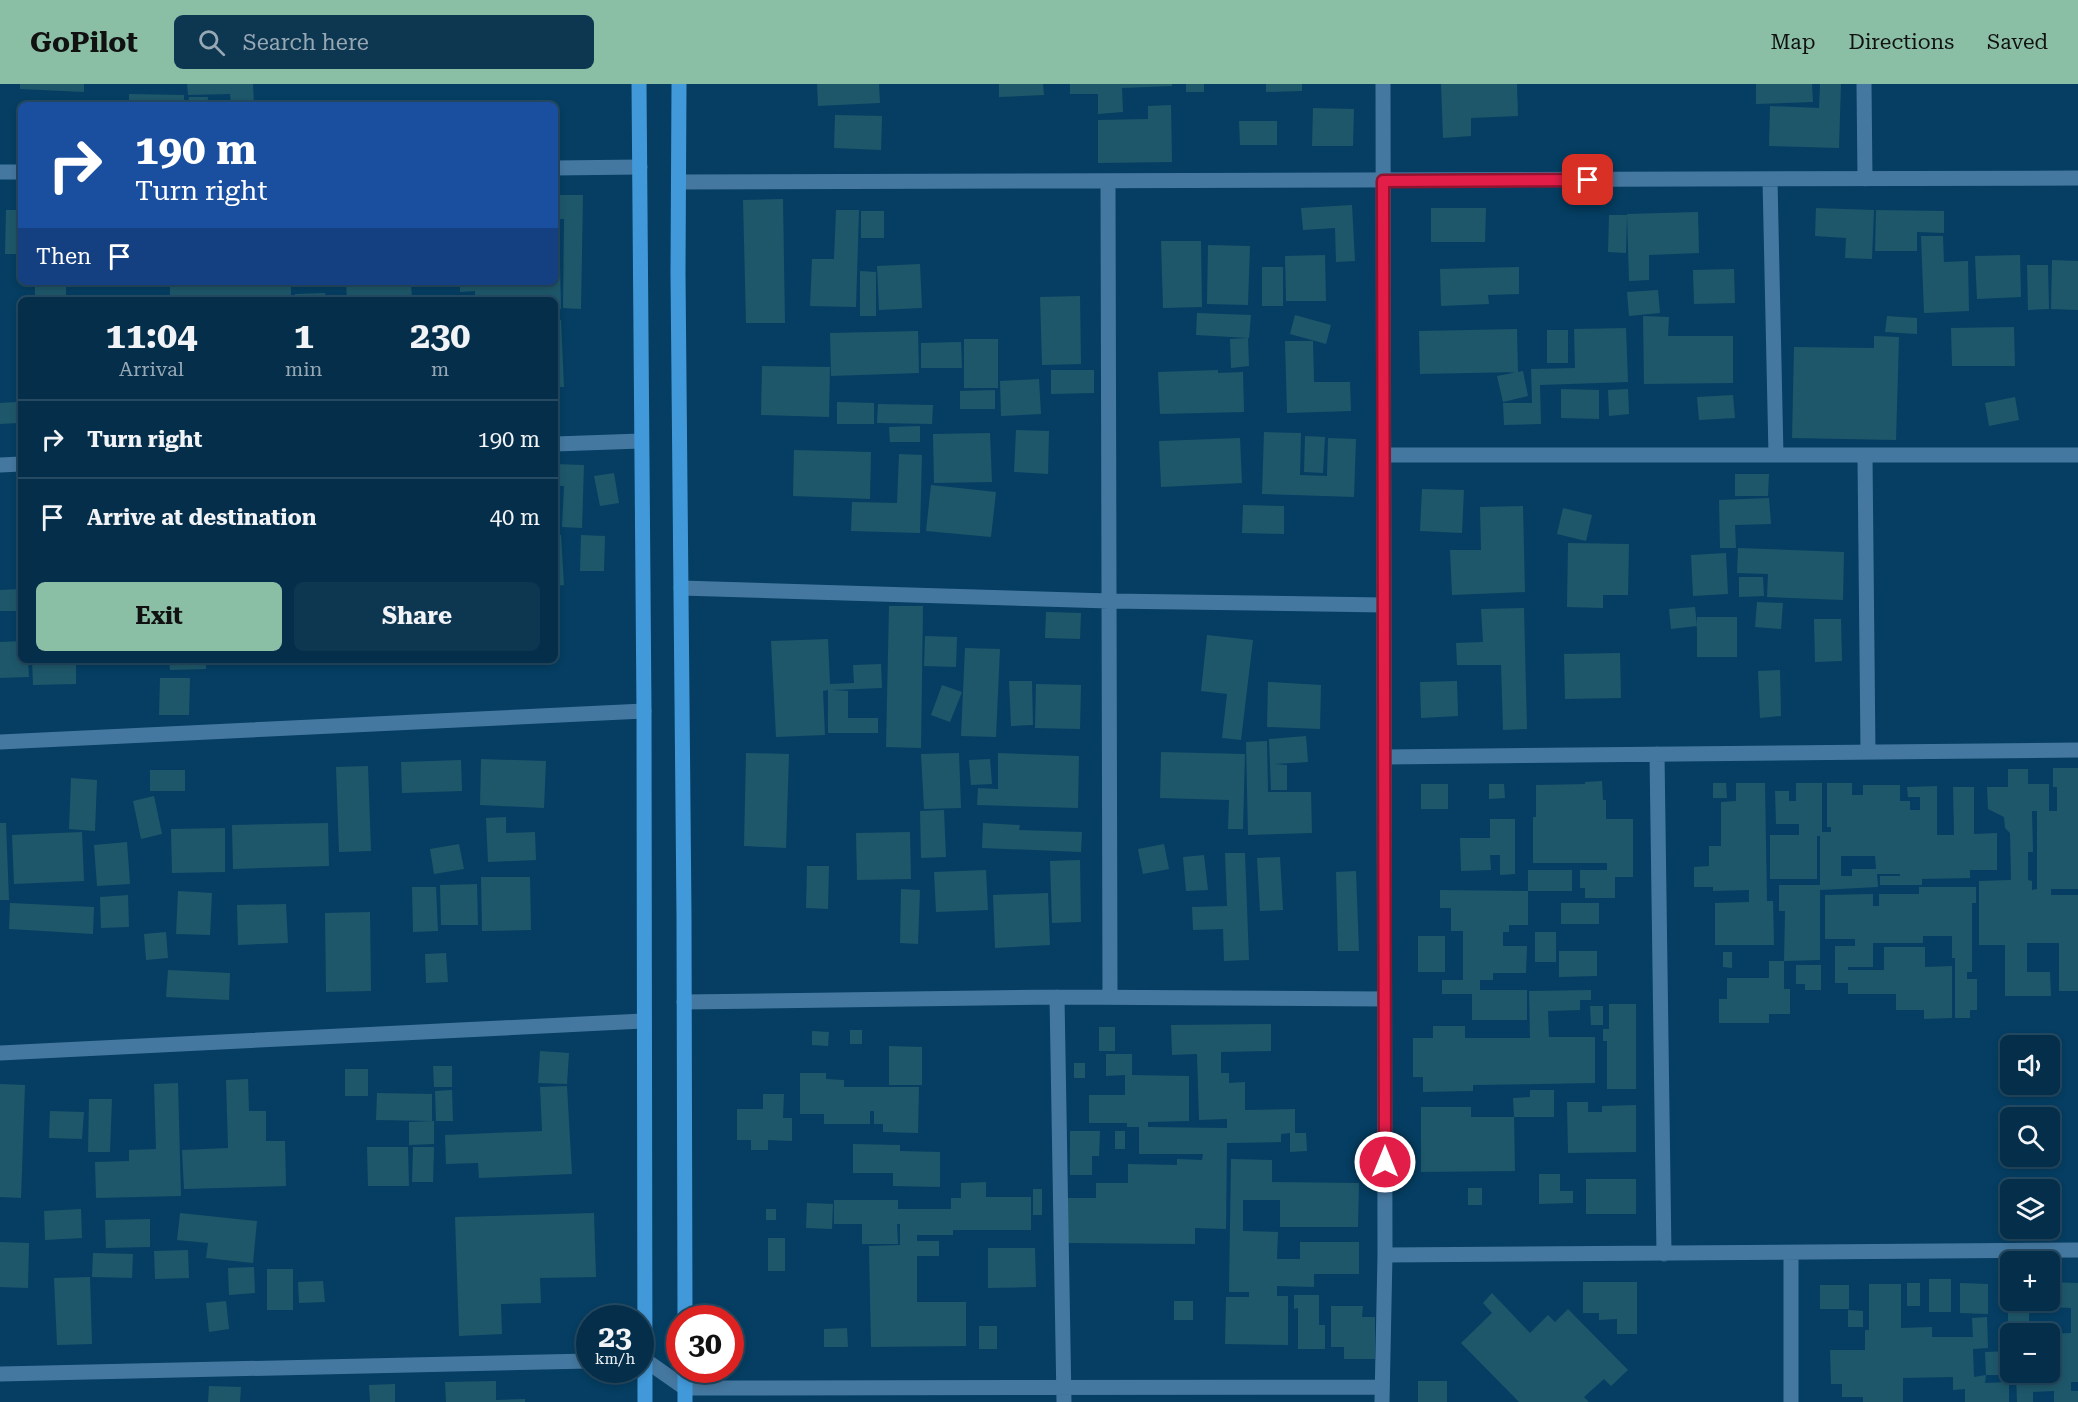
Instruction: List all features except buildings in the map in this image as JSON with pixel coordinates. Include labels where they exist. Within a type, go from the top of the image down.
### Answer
[{"type":"main road","points":[[639,84],[644,711],[643,1305]]},
{"type":"main road","points":[[679,84],[685,1305]]},
{"type":"main road","points":[[644,1383],[645,1402]]},
{"type":"street","points":[[654,1369],[685,1395],[1382,1394],[1385,1256],[1383,84]]},
{"type":"street","points":[[1864,84],[1865,179]]},
{"type":"street","points":[[558,168],[640,167]]},
{"type":"street","points":[[0,172],[18,172]]},
{"type":"street","points":[[679,182],[2078,178]]},
{"type":"street","points":[[1770,180],[1776,455]]},
{"type":"street","points":[[1108,182],[1110,997]]},
{"type":"street","points":[[558,444],[641,441]]},
{"type":"street","points":[[1384,455],[1865,457],[2078,455]]},
{"type":"street","points":[[1865,457],[1868,752]]},
{"type":"street","points":[[0,465],[18,464]]},
{"type":"street","points":[[681,588],[1384,605]]},
{"type":"street","points":[[0,742],[644,711]]},
{"type":"street","points":[[1384,757],[2078,750]]},
{"type":"street","points":[[1657,754],[1664,1254]]},
{"type":"street","points":[[684,1002],[1057,997],[1384,999]]},
{"type":"street","points":[[1057,997],[1064,1395]]},
{"type":"street","points":[[0,1053],[643,1021]]},
{"type":"street","points":[[1385,1256],[2078,1250]]},
{"type":"street","points":[[1791,1252],[1791,1402]]},
{"type":"street","points":[[0,1374],[576,1361]]},
{"type":"route","points":[[1385,1162],[1383,181],[1588,180]]}]
